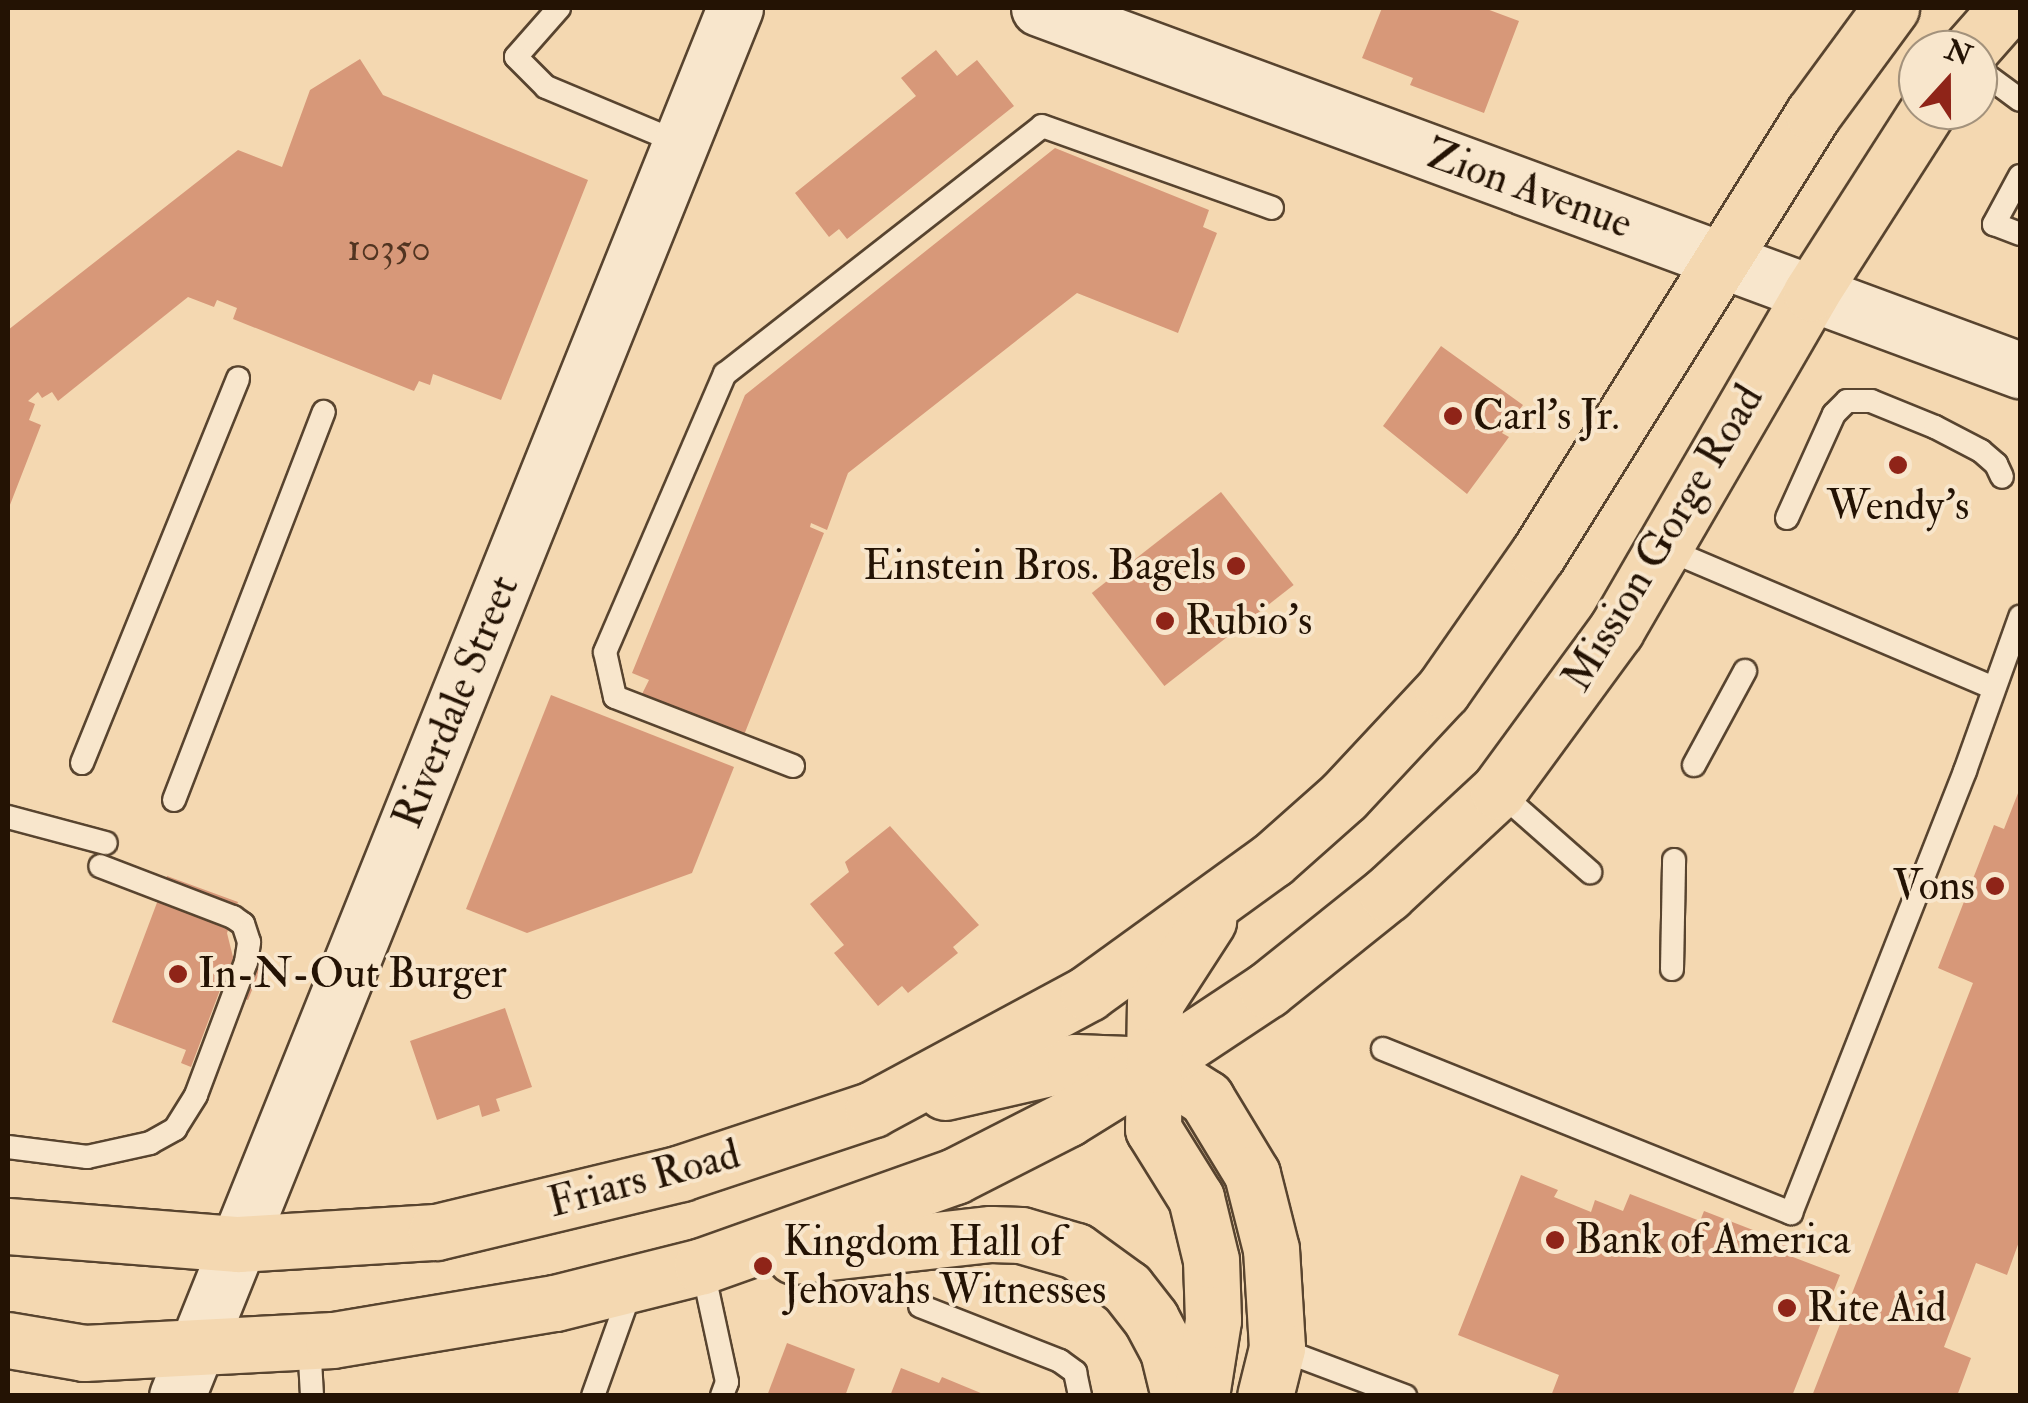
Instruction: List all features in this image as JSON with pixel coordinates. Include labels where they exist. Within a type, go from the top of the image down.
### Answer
[{"type":"main road","points":[[1202,1396],[1213,1320],[1211,1260],[1196,1198],[1153,1129],[1155,1004],[1220,902],[1344,796],[1443,690],[1538,554],[1813,114],[1891,8]]},
{"type":"main road","points":[[1988,30],[2008,8]]},
{"type":"main road","name":"Mission Gorge Road","points":[[1154,1065],[1266,990],[1387,894],[1498,791],[1616,630],[1811,293],[1915,130]]},
{"type":"main road","name":"Friars Road","points":[[8,1226],[238,1244],[436,1232],[682,1174],[873,1108],[1088,993],[1220,902]]},
{"type":"main road","points":[[873,1108],[1074,1062],[1154,1065],[1206,1098],[1252,1174],[1271,1249],[1271,1372]]},
{"type":"main road","points":[[8,1340],[186,1372],[309,1342],[554,1303],[702,1266],[956,1176],[1067,1119],[1154,1065]]},
{"type":"main road","points":[[702,1266],[964,1236],[1021,1236],[1076,1251],[1127,1288],[1168,1351],[1179,1396]]},
{"type":"street","name":"Riverdale Street","points":[[186,1372],[734,8]]},
{"type":"street","name":"Zion Avenue","points":[[1038,8],[2020,370]]},
{"type":"lane","points":[[558,8],[516,57],[546,87],[680,143]]},
{"type":"lane","points":[[1998,84],[2020,100]]},
{"type":"lane","points":[[794,766],[615,697],[605,652],[726,374],[1042,126],[1272,208]]},
{"type":"lane","points":[[2020,176],[1994,224],[2020,234]]},
{"type":"lane","points":[[82,764],[238,378]]},
{"type":"lane","points":[[1787,518],[1834,414],[1847,401],[1871,401],[1935,427],[1981,450],[1996,464],[2002,477]]},
{"type":"lane","points":[[174,800],[324,412]]},
{"type":"lane","points":[[1661,547],[1992,687]]},
{"type":"lane","points":[[1382,1049],[1791,1213],[1978,736],[1992,687],[2020,617]]},
{"type":"lane","points":[[1694,765],[1745,671]]},
{"type":"lane","points":[[1498,791],[1590,872]]},
{"type":"lane","points":[[8,817],[103,854],[233,916],[243,924],[249,942],[246,962],[196,1095],[175,1129],[150,1143],[87,1157],[8,1147]]},
{"type":"lane","points":[[1672,969],[1674,860]]},
{"type":"lane","points":[[702,1266],[728,1382],[722,1396]]},
{"type":"lane","points":[[593,1396],[633,1284]]},
{"type":"lane","points":[[920,1306],[1060,1361],[1075,1372],[1080,1396]]},
{"type":"lane","points":[[309,1342],[312,1396]]},
{"type":"lane","points":[[1271,1372],[1405,1396]]},
{"type":"building","points":[[1382,8],[1484,8],[1519,21],[1484,113],[1410,85],[1413,78],[1362,58]]},
{"type":"building","points":[[936,50],[957,76],[977,60],[1014,106],[847,239],[839,229],[829,237],[795,193],[916,96],[901,78]]},
{"type":"building","points":[[360,59],[383,95],[588,180],[501,400],[433,374],[430,385],[419,381],[414,391],[233,319],[237,308],[217,300],[214,307],[188,297],[58,401],[52,392],[42,398],[38,392],[28,401],[35,404],[29,420],[41,425],[8,510],[8,330],[238,150],[282,167],[310,90]]},
{"type":"building","points":[[1055,148],[1209,210],[1203,227],[1217,233],[1178,333],[1077,293],[848,473],[827,530],[811,523],[810,527],[824,533],[744,735],[642,694],[649,680],[632,673],[745,395]]},
{"type":"building","name":"Carl's Jr.","points":[[1441,346],[1523,405],[1502,433],[1509,437],[1467,494],[1383,426]]},
{"type":"building","points":[[1221,492],[1294,585],[1164,686],[1092,593]]},
{"type":"building","points":[[551,695],[734,767],[692,873],[527,933],[466,909]]},
{"type":"building","points":[[2020,788],[2020,1239],[2007,1275],[1976,1263],[1944,1347],[1971,1358],[1957,1396],[1812,1396],[1973,983],[1938,968],[1994,825],[2004,829]]},
{"type":"building","points":[[890,826],[979,925],[953,947],[958,953],[908,993],[902,986],[878,1006],[834,953],[844,945],[810,904],[849,872],[845,862]]},
{"type":"building","name":"In-N-Out Burger","points":[[167,876],[238,902],[227,933],[233,957],[261,968],[248,1000],[220,990],[191,1067],[181,1063],[186,1050],[112,1022]]},
{"type":"building","points":[[505,1008],[532,1087],[496,1099],[500,1111],[482,1117],[479,1105],[437,1120],[410,1041]]},
{"type":"building","name":"Rite Aid","points":[[1521,1175],[1558,1190],[1554,1197],[1591,1212],[1595,1200],[1623,1211],[1630,1194],[1700,1221],[1704,1211],[1789,1244],[1785,1254],[1840,1275],[1792,1396],[1551,1396],[1559,1375],[1458,1335]]},
{"type":"building","points":[[787,1343],[855,1369],[845,1396],[767,1396]]},
{"type":"building","points":[[901,1368],[939,1383],[942,1377],[988,1396],[890,1396]]},
{"type":"place","name":"Carl's Jr.","points":[[1453,416]]},
{"type":"place","name":"Wendy's","points":[[1898,465]]},
{"type":"place","name":"Einstein Bros. Bagels","points":[[1236,566]]},
{"type":"place","name":"Rubio's","points":[[1165,621]]},
{"type":"place","name":"Vons","points":[[1995,886]]},
{"type":"place","name":"In-N-Out Burger","points":[[178,974]]},
{"type":"place","name":"Bank of America","points":[[1555,1240]]},
{"type":"place","name":"Kingdom Hall of Jehovahs Witnesses","points":[[763,1266]]},
{"type":"place","name":"Rite Aid","points":[[1787,1308]]}]
